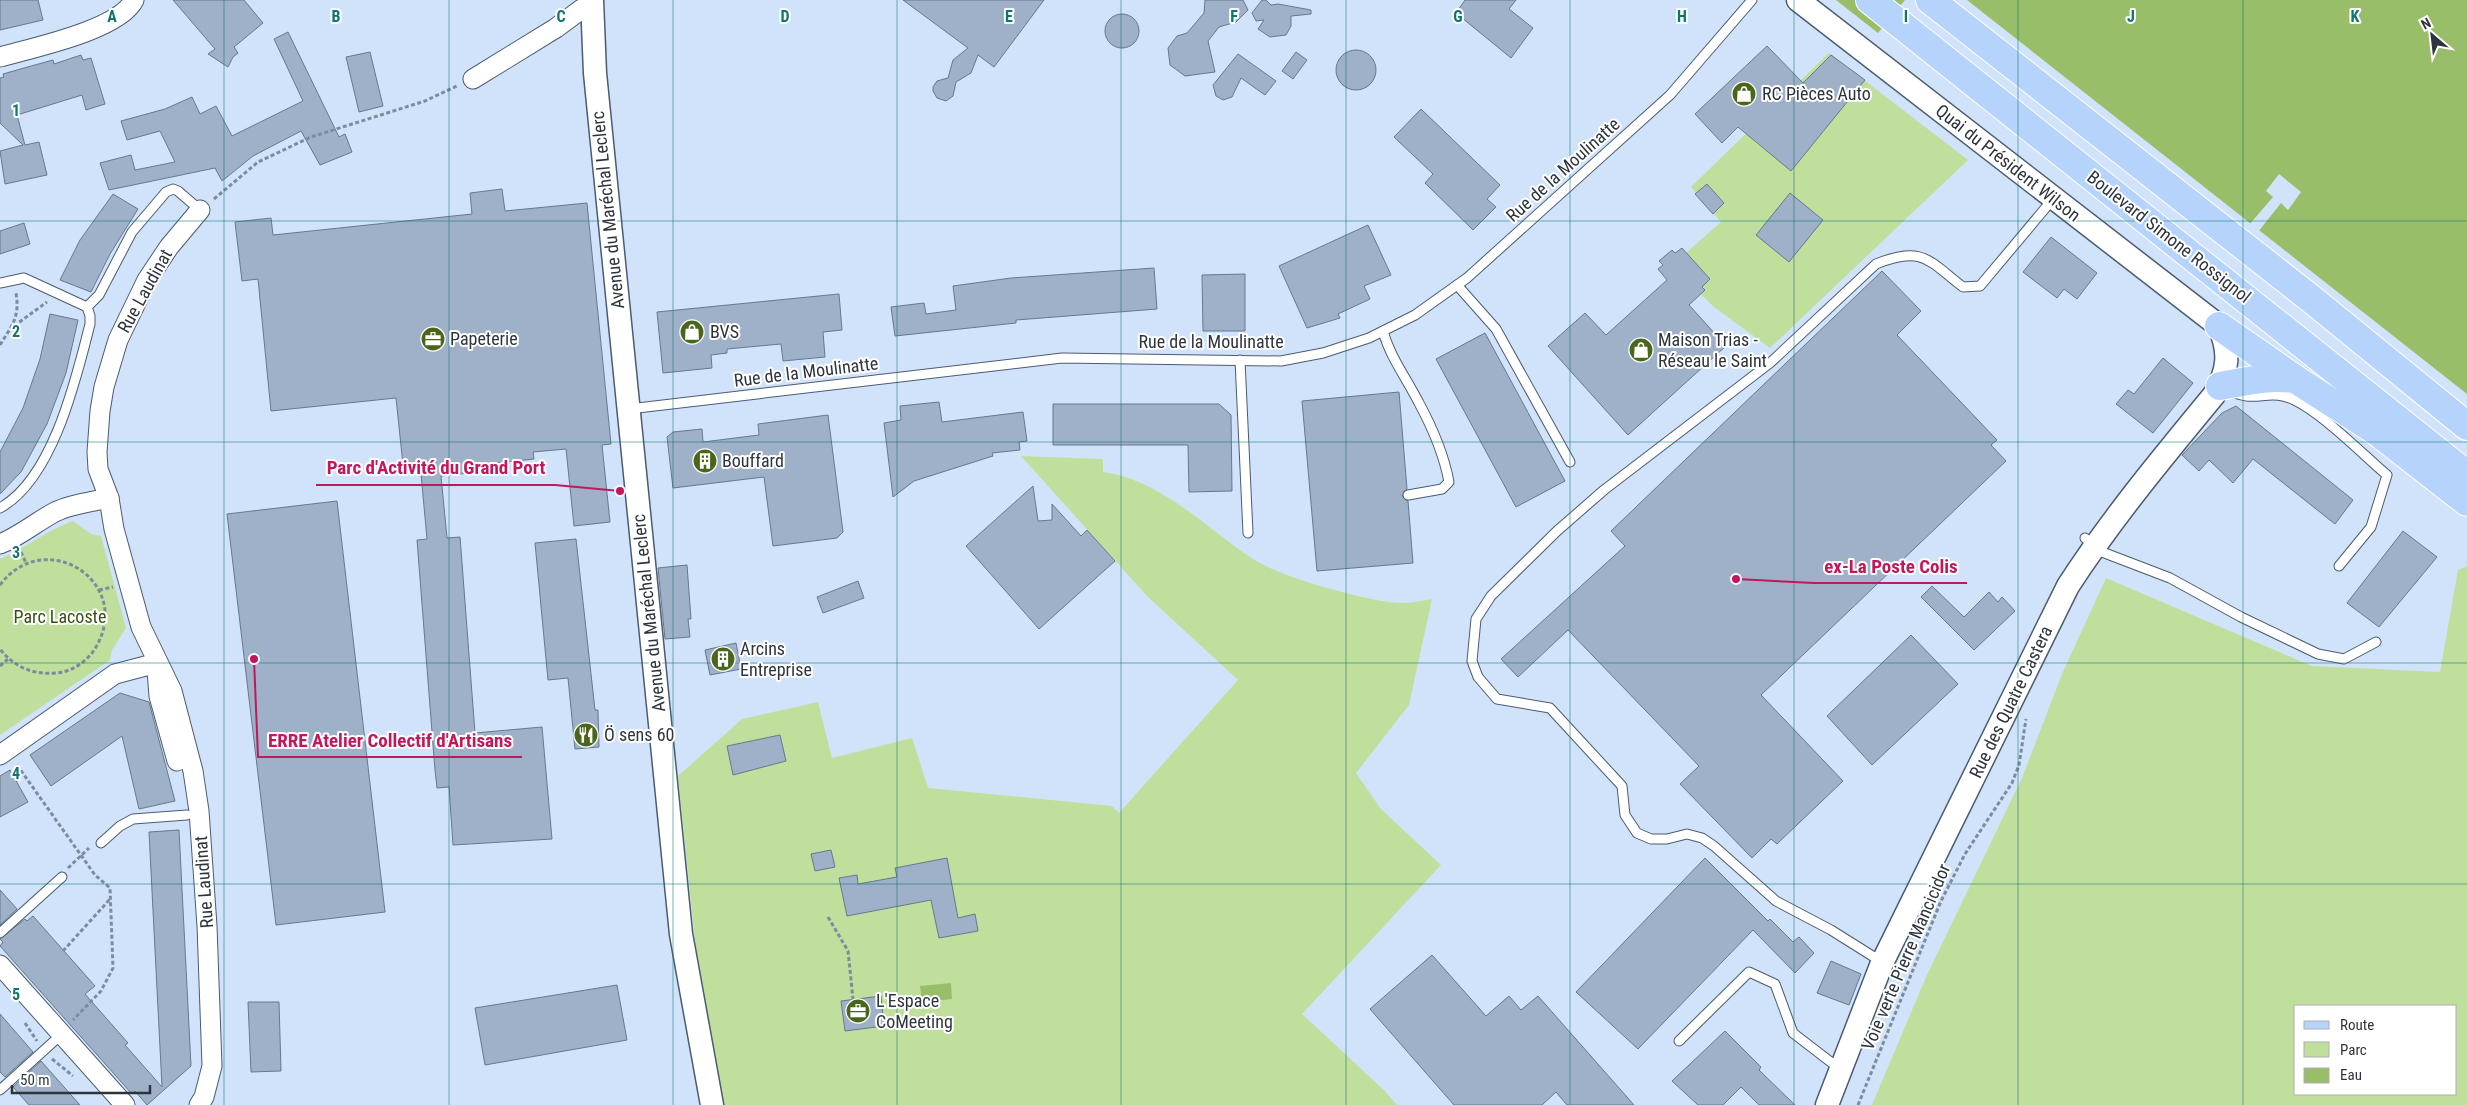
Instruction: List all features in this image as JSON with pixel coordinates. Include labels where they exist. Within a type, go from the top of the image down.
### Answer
[{"type":"main road","name":"Boulevard Simone Rossignol","points":[[1870,0],[2467,475]]},
{"type":"main road","points":[[1930,0],[2310,298],[2467,426]]},
{"type":"main road","points":[[2219,326],[2295,379],[2376,431],[2467,502]]},
{"type":"main road","points":[[2220,386],[2257,378],[2295,379]]},
{"type":"street","points":[[0,57],[92,30],[115,19],[134,0]]},
{"type":"street","name":"Quai du Président Wilson","points":[[1798,0],[2219,326]]},
{"type":"street","points":[[473,79],[556,28],[590,1]]},
{"type":"street","name":"Avenue du Maréchal Leclerc","points":[[590,1],[594,73],[681,934],[712,1105]]},
{"type":"street","name":"Rue Laudinat","points":[[199,1105],[204,1097],[212,1066],[199,811],[193,771],[172,691],[157,664],[141,627],[114,529],[108,498],[98,469],[97,452],[100,411],[108,368],[127,318],[147,280],[169,247],[200,210]]},
{"type":"street","name":"Rue des Quatre Castera","points":[[1827,1105],[1882,963],[2090,542],[2220,386],[2225,375],[2227,356],[2226,344],[2219,326]]},
{"type":"street","points":[[0,544],[15,538],[56,512],[73,505],[108,498]]},
{"type":"street","points":[[2,754],[115,674],[157,664]]},
{"type":"street","name":"Rue Laudinat","points":[[157,664],[159,696],[181,774],[187,814],[201,1066],[193,1094],[185,1105]]},
{"type":"street","points":[[0,965],[125,1105]]},
{"type":"lane","name":"Rue de la Moulinatte","points":[[628,409],[1062,358],[1281,361],[1323,353],[1416,316],[1458,285],[1670,94],[1752,0]]},
{"type":"lane","points":[[87,307],[99,295],[132,232],[166,192],[173,189],[178,191],[200,210]]},
{"type":"lane","points":[[1882,963],[1830,930],[1776,901],[1714,846],[1702,838],[1687,834],[1667,839],[1651,839],[1637,833],[1625,815],[1622,786],[1550,708],[1497,699],[1478,677],[1472,661],[1476,620],[1491,596],[1556,531],[1604,490],[1770,363],[1876,264],[1896,256],[1916,256],[1935,263],[1963,287],[1980,286],[2053,199]]},
{"type":"lane","points":[[0,508],[8,503],[36,474],[62,421],[72,394],[90,324],[87,307],[24,278],[5,281]]},
{"type":"lane","points":[[1458,285],[1496,329],[1570,462]]},
{"type":"lane","points":[[1382,331],[1387,347],[1420,404],[1445,461],[1449,482],[1442,489],[1408,495]]},
{"type":"lane","points":[[1240,360],[1248,533]]},
{"type":"lane","points":[[2220,386],[2243,397],[2282,396],[2295,401],[2320,418],[2387,475],[2371,527],[2339,566]]},
{"type":"lane","points":[[2090,542],[2102,552],[2170,578],[2241,617],[2318,654],[2344,659],[2376,642]]},
{"type":"lane","points":[[101,843],[120,826],[133,819],[187,814]]},
{"type":"lane","points":[[0,933],[62,877]]},
{"type":"lane","points":[[1679,1041],[1749,972],[1775,984],[1793,1033],[1832,1063],[1842,1068]]},
{"type":"lane","points":[[0,1090],[62,1034]]},
{"type":"path","points":[[200,210],[258,162],[311,137],[424,101],[473,79]]},
{"type":"path","points":[[5,281],[16,294],[17,302],[13,326]]},
{"type":"path","points":[[0,345],[13,326],[60,294]]},
{"type":"path","points":[[0,585],[12,571],[26,563],[43,559],[60,560],[76,566],[89,576],[99,590],[105,606],[105,622],[101,638],[93,653],[81,664],[63,672],[43,674],[24,670],[8,658],[0,649]]},
{"type":"path","points":[[0,666],[8,658]]},
{"type":"path","name":"Voie verte Pierre Mancicidor","points":[[1858,1105],[1941,901],[1964,854],[2012,783],[2019,766],[2027,714]]},
{"type":"path","points":[[2,754],[17,765],[94,876],[110,888],[110,934],[113,968],[101,991],[62,1034]]},
{"type":"path","points":[[62,877],[91,847],[101,843]]},
{"type":"path","points":[[63,951],[111,897]]},
{"type":"path","points":[[828,917],[848,952],[853,999]]},
{"type":"green space","points":[[1829,53],[1968,160],[1770,348],[1714,307],[1701,294],[1705,290],[1686,253],[1721,222],[1691,187]]},
{"type":"green space","points":[[1021,456],[1103,459],[1103,472],[1124,477],[1164,495],[1253,559],[1303,581],[1387,602],[1405,603],[1432,599],[1409,705],[1356,773],[1381,809],[1441,865],[1302,1014],[1385,1091],[1397,1105],[723,1105],[697,961],[678,776],[742,719],[818,702],[832,758],[912,738],[928,788],[1112,806],[1119,813],[1238,680],[1147,596]]},
{"type":"green space","name":"Parc Lacoste","points":[[73,521],[91,534],[101,536],[126,628],[112,650],[110,660],[0,735],[0,559],[54,529]]},
{"type":"green space","points":[[2467,566],[2467,1105],[1872,1105],[1926,977],[2022,778],[2062,674],[2106,578],[2312,666],[2440,672],[2458,570]]},
{"type":"water","points":[[1836,0],[1905,0],[1878,33]]},
{"type":"water","points":[[1967,0],[2467,0],[2467,394]]},
{"type":"water","points":[[951,983],[952,999],[922,1002],[920,986]]},
{"type":"pier","points":[[2279,174],[2301,192],[2288,210],[2281,203],[2258,232],[2249,225],[2273,197],[2266,191]]},
{"type":"building","points":[[0,0],[38,0],[43,20],[0,30]]},
{"type":"building","points":[[173,0],[244,0],[263,23],[234,47],[238,53],[233,57],[228,67],[208,54],[215,49]]},
{"type":"building","points":[[903,0],[1044,0],[994,67],[978,55],[971,73],[956,82],[953,96],[946,101],[937,98],[933,87],[937,81],[948,78],[953,60],[968,48]]},
{"type":"building","points":[[1205,0],[1243,0],[1248,10],[1236,22],[1219,27],[1208,41],[1215,72],[1185,76],[1170,65],[1168,48],[1177,36],[1187,33],[1204,13]]},
{"type":"building","points":[[1262,0],[1266,0],[1271,5],[1278,4],[1311,10],[1311,14],[1291,16],[1291,26],[1286,35],[1270,37],[1258,29],[1264,20],[1256,21],[1252,13]]},
{"type":"building","points":[[1465,0],[1516,0],[1509,9],[1533,28],[1511,58],[1456,13]]},
{"type":"building","points":[[1122,14],[1134,19],[1139,31],[1134,43],[1122,48],[1110,43],[1105,31],[1110,19]]},
{"type":"building","points":[[288,32],[339,137],[345,134],[352,152],[320,165],[301,131],[253,156],[222,181],[215,168],[109,190],[100,163],[131,155],[135,170],[175,162],[160,131],[127,140],[121,121],[165,109],[192,97],[200,114],[216,106],[232,136],[303,101],[274,39]]},
{"type":"building","points":[[1767,46],[1803,83],[1831,55],[1865,80],[1791,171],[1738,127],[1722,143],[1695,114]]},
{"type":"building","points":[[1352,50],[1360,50],[1367,53],[1373,59],[1376,70],[1373,81],[1367,87],[1360,90],[1352,90],[1345,87],[1339,81],[1336,74],[1336,66],[1339,59],[1345,53]]},
{"type":"building","points":[[370,52],[383,106],[359,112],[346,57]]},
{"type":"building","points":[[1296,52],[1307,60],[1293,79],[1282,71]]},
{"type":"building","points":[[1238,54],[1276,81],[1265,95],[1241,78],[1232,97],[1223,100],[1216,96],[1213,85]]},
{"type":"building","points":[[81,55],[83,60],[91,58],[105,104],[86,110],[82,95],[17,115],[25,145],[39,142],[47,175],[5,184],[0,151],[23,145],[0,123],[0,78],[4,77],[3,74],[24,68],[53,60],[54,64]]},
{"type":"building","points":[[1421,109],[1500,185],[1487,199],[1496,207],[1473,230],[1425,183],[1433,174],[1394,137]]},
{"type":"building","points":[[1707,184],[1724,203],[1713,214],[1695,194]]},
{"type":"building","name":"Papeterie","points":[[502,189],[505,211],[587,203],[611,444],[602,445],[610,522],[574,526],[566,449],[533,452],[534,459],[469,466],[469,473],[441,476],[447,538],[460,537],[475,733],[542,727],[552,839],[453,845],[449,787],[437,788],[435,770],[417,540],[427,539],[420,463],[403,465],[396,398],[271,411],[258,279],[242,281],[235,222],[271,218],[273,235],[472,214],[470,193]]},
{"type":"building","points":[[1790,193],[1823,220],[1789,262],[1756,235]]},
{"type":"building","points":[[113,194],[138,209],[110,254],[91,292],[60,280],[80,240]]},
{"type":"building","points":[[24,223],[30,244],[0,254],[0,231]]},
{"type":"building","points":[[1368,225],[1391,275],[1364,286],[1370,299],[1338,314],[1340,318],[1307,328],[1279,266]]},
{"type":"building","points":[[2051,237],[2097,273],[2077,299],[2064,289],[2057,298],[2023,272]]},
{"type":"building","points":[[1682,248],[1710,279],[1702,287],[1705,290],[1689,305],[1726,346],[1628,435],[1548,346],[1585,313],[1606,335],[1667,280],[1658,269],[1663,265],[1659,261],[1672,250],[1675,253]]},
{"type":"building","points":[[1154,268],[1157,309],[1016,320],[1016,323],[895,336],[891,307],[924,303],[926,314],[956,310],[953,286],[1011,278]]},
{"type":"building","points":[[1882,271],[1921,311],[1897,335],[1997,440],[1991,445],[2006,461],[1761,695],[1843,781],[1777,844],[1771,839],[1752,858],[1680,784],[1699,766],[1568,630],[1518,677],[1501,659],[1625,546],[1611,531]]},
{"type":"building","points":[[1245,274],[1245,331],[1203,331],[1202,275]]},
{"type":"building","points":[[839,294],[842,330],[823,332],[825,357],[783,361],[781,344],[727,349],[727,353],[711,355],[712,368],[663,373],[657,312]]},
{"type":"building","points":[[50,314],[78,320],[66,373],[47,424],[21,472],[0,494],[0,452],[23,408],[40,359]]},
{"type":"building","points":[[1485,333],[1565,481],[1516,507],[1436,359]]},
{"type":"building","points":[[2163,358],[2193,383],[2153,433],[2116,404],[2128,390],[2134,394]]},
{"type":"building","points":[[1399,392],[1407,489],[1402,496],[1408,501],[1413,563],[1317,571],[1302,401]]},
{"type":"building","points":[[939,402],[942,422],[1023,412],[1027,441],[1019,442],[1020,450],[992,453],[993,456],[914,481],[893,497],[884,423],[901,420],[900,406]]},
{"type":"building","points":[[1053,404],[1219,404],[1231,415],[1232,491],[1189,492],[1188,445],[1053,445]]},
{"type":"building","points":[[2236,406],[2353,500],[2335,524],[2253,459],[2233,483],[2209,460],[2199,471],[2182,455],[2222,413]]},
{"type":"building","points":[[828,415],[843,532],[837,538],[773,546],[764,477],[673,488],[667,437],[673,432],[702,429],[703,442],[759,435],[758,424]]},
{"type":"building","points":[[1033,486],[1038,521],[1052,520],[1052,504],[1081,536],[1087,530],[1115,561],[1039,629],[966,546]]},
{"type":"building","points":[[337,501],[385,912],[276,925],[227,514]]},
{"type":"building","points":[[2403,531],[2437,557],[2379,627],[2347,603]]},
{"type":"building","points":[[576,539],[595,710],[598,710],[599,747],[575,749],[568,678],[548,680],[535,543]]},
{"type":"building","points":[[687,565],[691,619],[688,619],[690,637],[665,639],[658,568]]},
{"type":"building","points":[[858,581],[864,598],[823,613],[817,597]]},
{"type":"building","points":[[1932,586],[1964,617],[1989,592],[1998,602],[2002,597],[2015,611],[1974,650],[1921,597]]},
{"type":"building","points":[[1911,635],[1958,684],[1872,765],[1827,716]]},
{"type":"building","name":"Arcins Entreprise","points":[[736,643],[741,669],[710,675],[705,650]]},
{"type":"building","points":[[120,693],[149,702],[175,801],[139,809],[122,736],[51,786],[30,755]]},
{"type":"building","points":[[780,735],[786,761],[733,775],[727,746]]},
{"type":"building","points":[[10,770],[28,802],[0,817],[0,776]]},
{"type":"building","points":[[179,830],[191,1066],[147,1105],[135,1091],[132,1094],[0,946],[3,942],[0,939],[25,919],[27,921],[33,916],[95,986],[85,994],[128,1043],[125,1045],[162,1087],[149,832]]},
{"type":"building","points":[[831,850],[835,867],[815,871],[811,854]]},
{"type":"building","points":[[947,858],[958,918],[975,914],[978,931],[939,938],[931,900],[847,916],[839,878],[857,875],[858,884],[897,877],[895,868]]},
{"type":"building","points":[[1705,858],[1768,921],[1770,919],[1793,942],[1799,937],[1814,953],[1795,973],[1753,930],[1638,1049],[1576,992]]},
{"type":"building","points":[[0,890],[17,909],[0,925]]},
{"type":"building","points":[[1432,955],[1486,1016],[1509,996],[1521,1010],[1538,996],[1634,1105],[1567,1105],[1556,1092],[1542,1105],[1454,1105],[1370,1009]]},
{"type":"building","points":[[1831,961],[1861,974],[1849,1005],[1817,993]]},
{"type":"building","points":[[617,985],[627,1040],[485,1065],[475,1008]]},
{"type":"building","points":[[881,996],[884,1026],[845,1031],[841,1001]]},
{"type":"building","points":[[248,1002],[279,1002],[281,1071],[251,1072]]},
{"type":"building","points":[[0,1014],[33,1052],[5,1077],[0,1072]]},
{"type":"building","points":[[1725,1031],[1761,1067],[1759,1070],[1795,1105],[1759,1105],[1741,1087],[1723,1105],[1698,1105],[1672,1081]]},
{"type":"building","points":[[41,1061],[80,1105],[29,1105],[13,1087]]},
{"type":"place","name":"RC Pièces Auto","points":[[1744,94]]},
{"type":"place","name":"BVS","points":[[692,332]]},
{"type":"place","name":"Papeterie","points":[[433,339]]},
{"type":"place","name":"Maison Trias - Réseau le Saint","points":[[1641,350]]},
{"type":"place","name":"Bouffard","points":[[705,461]]},
{"type":"place","name":"Parc d'Activité du Grand Port","points":[[620,491]]},
{"type":"place","name":"ex-La Poste Colis","points":[[1736,579]]},
{"type":"place","name":"ERRE Atelier Collectif d'Artisans","points":[[254,659]]},
{"type":"place","name":"Arcins Entreprise","points":[[723,659]]},
{"type":"place","name":"Ö sens 60","points":[[586,735]]},
{"type":"place","name":"L'Espace CoMeeting","points":[[858,1011]]}]
